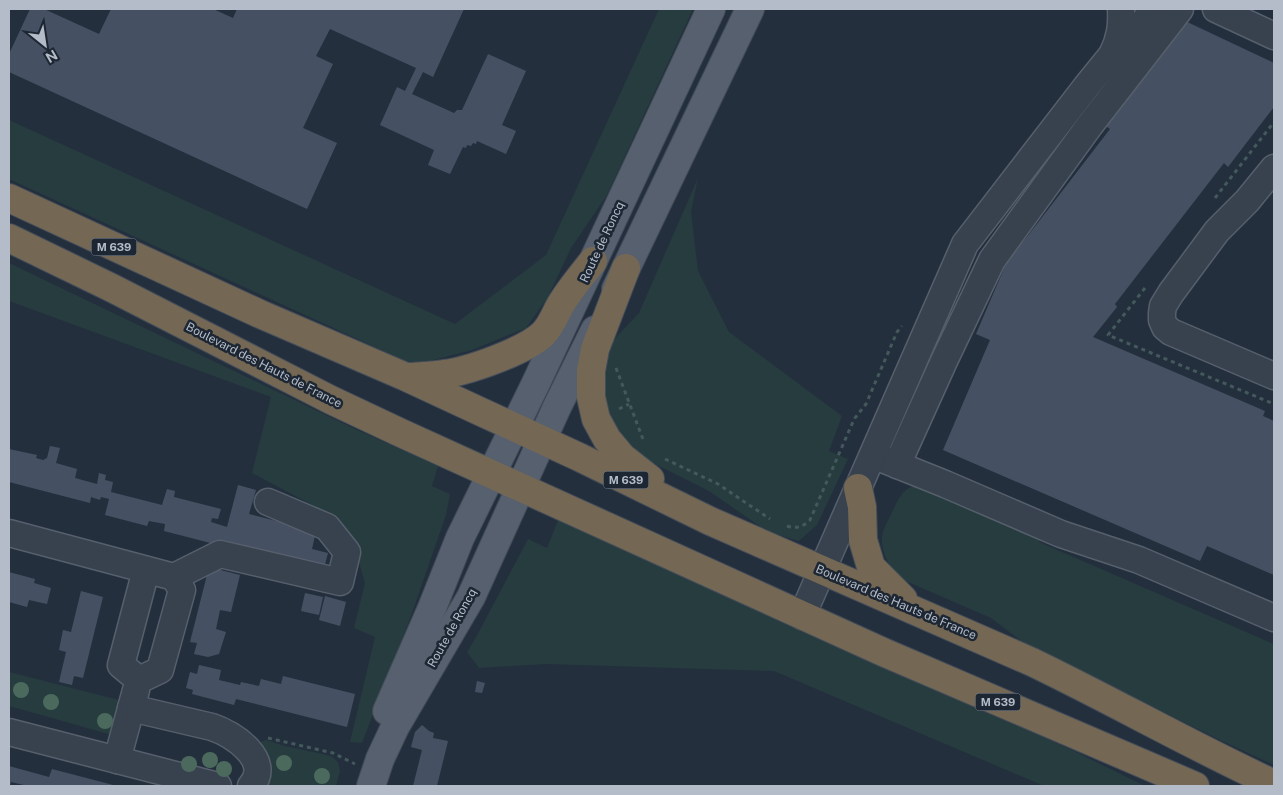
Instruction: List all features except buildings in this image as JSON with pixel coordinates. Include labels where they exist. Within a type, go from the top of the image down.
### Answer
[{"type":"highway","name":"Boulevard des Hauts de France","points":[[9,198],[260,314],[406,377],[710,521],[1016,654],[1274,784]]},
{"type":"highway","name":"Boulevard des Hauts de France","points":[[9,238],[129,296],[331,400],[491,474],[900,660],[1195,786]]},
{"type":"highway","points":[[406,377],[434,376],[457,372],[515,352],[537,339],[550,326],[560,306],[593,261]]},
{"type":"highway","points":[[626,268],[595,349],[590,383],[596,418],[607,440],[622,457],[710,521]]},
{"type":"highway","points":[[858,488],[862,507],[863,540],[871,567],[915,610]]},
{"type":"main road","name":"Route de Roncq","points":[[363,780],[460,538],[515,428],[711,9]]},
{"type":"main road","name":"Route de Roncq","points":[[363,780],[380,760],[396,727],[471,597],[542,440],[750,9]]},
{"type":"main road","points":[[515,428],[521,487]]},
{"type":"main road","name":"Route de Roncq","points":[[491,474],[542,440]]},
{"type":"street","points":[[1112,55],[1119,42],[1121,9]]},
{"type":"street","points":[[802,616],[965,244],[1086,87],[1112,55],[1134,35],[1152,9]]},
{"type":"street","points":[[897,465],[944,360],[992,260],[1090,125],[1180,9]]},
{"type":"street","points":[[1216,9],[1274,36]]},
{"type":"street","points":[[1274,168],[1254,194],[1224,223],[1211,239],[1171,293],[1162,313],[1165,327],[1171,332],[1274,376]]},
{"type":"street","points":[[872,456],[945,484],[1061,534],[1139,560],[1274,618]]},
{"type":"street","points":[[9,533],[174,577],[220,554],[340,582],[347,552],[327,527],[268,502]]},
{"type":"street","points":[[138,680],[121,665],[146,570]]},
{"type":"street","points":[[138,680],[160,670],[182,590],[174,577]]},
{"type":"street","points":[[117,760],[138,680]]},
{"type":"street","points":[[131,708],[212,726],[226,732],[249,751],[257,763],[257,778],[251,786]]},
{"type":"street","points":[[9,732],[218,786]]},
{"type":"path","points":[[783,525],[796,528],[810,520],[852,424],[866,404],[897,332],[904,325]]},
{"type":"path","points":[[614,362],[647,450]]},
{"type":"path","points":[[664,458],[718,484],[772,520]]},
{"type":"path","points":[[235,739],[260,736],[333,753],[363,780]]},
{"type":"green space","points":[[659,9],[693,9],[607,195],[571,248],[548,297],[526,328],[472,350],[414,365],[9,179],[9,120],[455,324],[546,255]]},
{"type":"green space","points":[[698,178],[691,212],[698,271],[729,332],[842,416],[829,451],[848,459],[817,525],[799,541],[768,532],[709,491],[643,458],[621,440],[611,421],[601,375],[607,347],[639,313]]},
{"type":"green space","points":[[9,263],[353,428],[438,466],[432,486],[450,494],[446,515],[411,616],[362,743],[350,742],[375,637],[354,628],[365,583],[355,549],[331,515],[252,473],[271,397],[9,301]]},
{"type":"green space","points":[[920,484],[1042,533],[1039,542],[1274,644],[1274,765],[1028,646],[991,618],[900,577],[890,566],[885,555],[882,543],[883,532],[895,505],[903,493]]},
{"type":"green space","points":[[559,518],[1072,750],[1145,786],[1044,786],[774,671],[545,664],[479,668],[467,652],[528,539],[547,548]]},
{"type":"green space","points":[[9,672],[119,700],[124,705],[116,736],[9,706]]},
{"type":"green space","points":[[266,740],[331,756],[338,762],[340,771],[336,786],[259,786],[256,744]]}]
